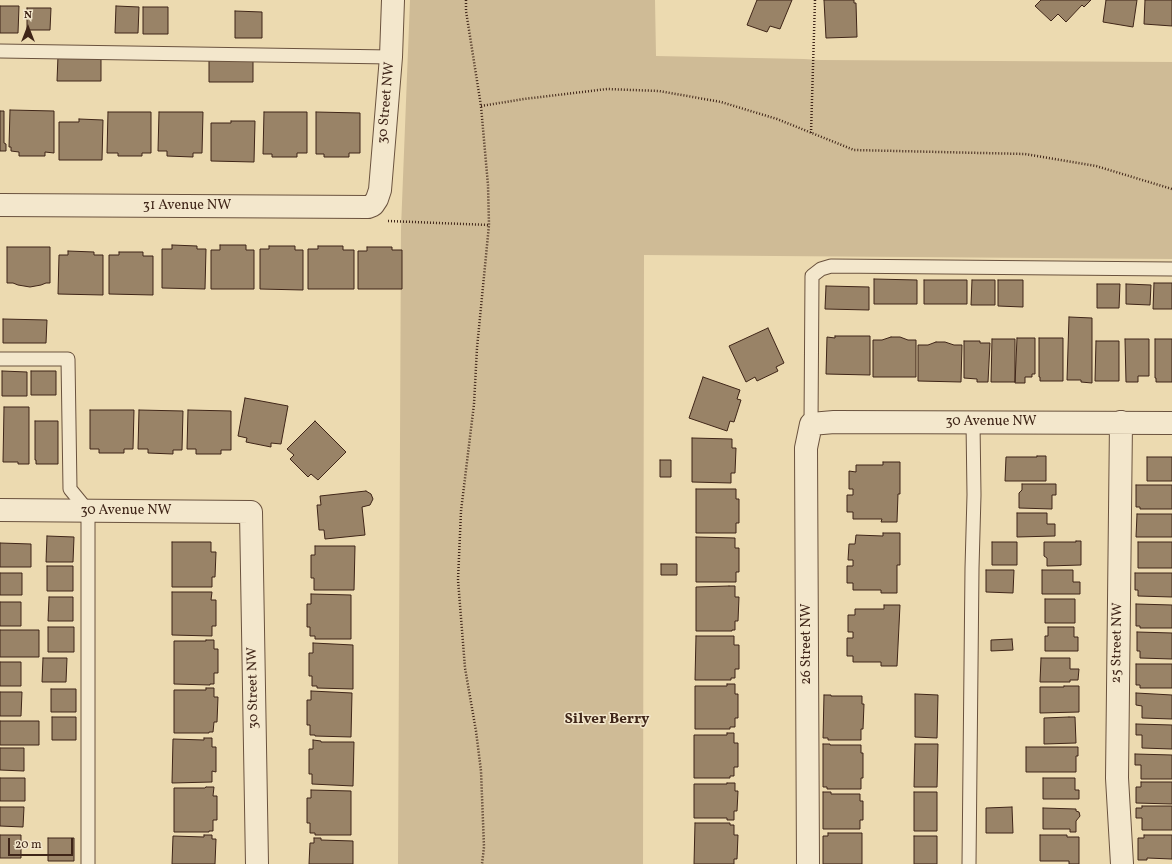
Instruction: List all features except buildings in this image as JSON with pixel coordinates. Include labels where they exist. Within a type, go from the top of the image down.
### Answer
[{"type":"street","name":"30 Street NW","points":[[373,205],[380,190],[391,57],[393,0]]},
{"type":"street","name":"31 Avenue NW","points":[[0,205],[368,207],[373,205]]},
{"type":"street","name":"30 Avenue NW","points":[[811,424],[834,422],[1172,423]]},
{"type":"street","name":"25 Street NW","points":[[1121,422],[1117,778],[1122,864]]},
{"type":"street","name":"26 Street NW","points":[[808,864],[806,448],[811,424]]},
{"type":"street","name":"30 Avenue NW","points":[[0,510],[251,512]]},
{"type":"street","name":"30 Street NW","points":[[251,512],[257,864]]},
{"type":"lane","points":[[0,51],[391,57]]},
{"type":"lane","points":[[811,424],[812,276],[821,269],[831,266],[1172,269]]},
{"type":"lane","points":[[0,359],[68,359],[70,489],[88,511],[88,864]]},
{"type":"lane","points":[[969,864],[974,495],[973,422]]},
{"type":"path","points":[[466,0],[467,18],[481,106],[488,185],[489,225],[477,348],[474,404],[461,511],[458,580],[465,668],[481,771],[484,847],[482,864]]},
{"type":"path","points":[[811,133],[816,0]]},
{"type":"path","points":[[481,106],[607,89],[659,91],[721,102],[777,119],[854,150],[1025,154],[1096,166],[1172,189]]},
{"type":"path","points":[[373,205],[377,214],[389,221],[489,225]]},
{"type":"shaded area","points":[[410,0],[655,0],[656,56],[820,60],[1172,62],[1172,259],[644,255],[643,864],[398,864],[401,228]]},
{"type":"district","name":"Silver Berry","points":[[607,720]]}]
